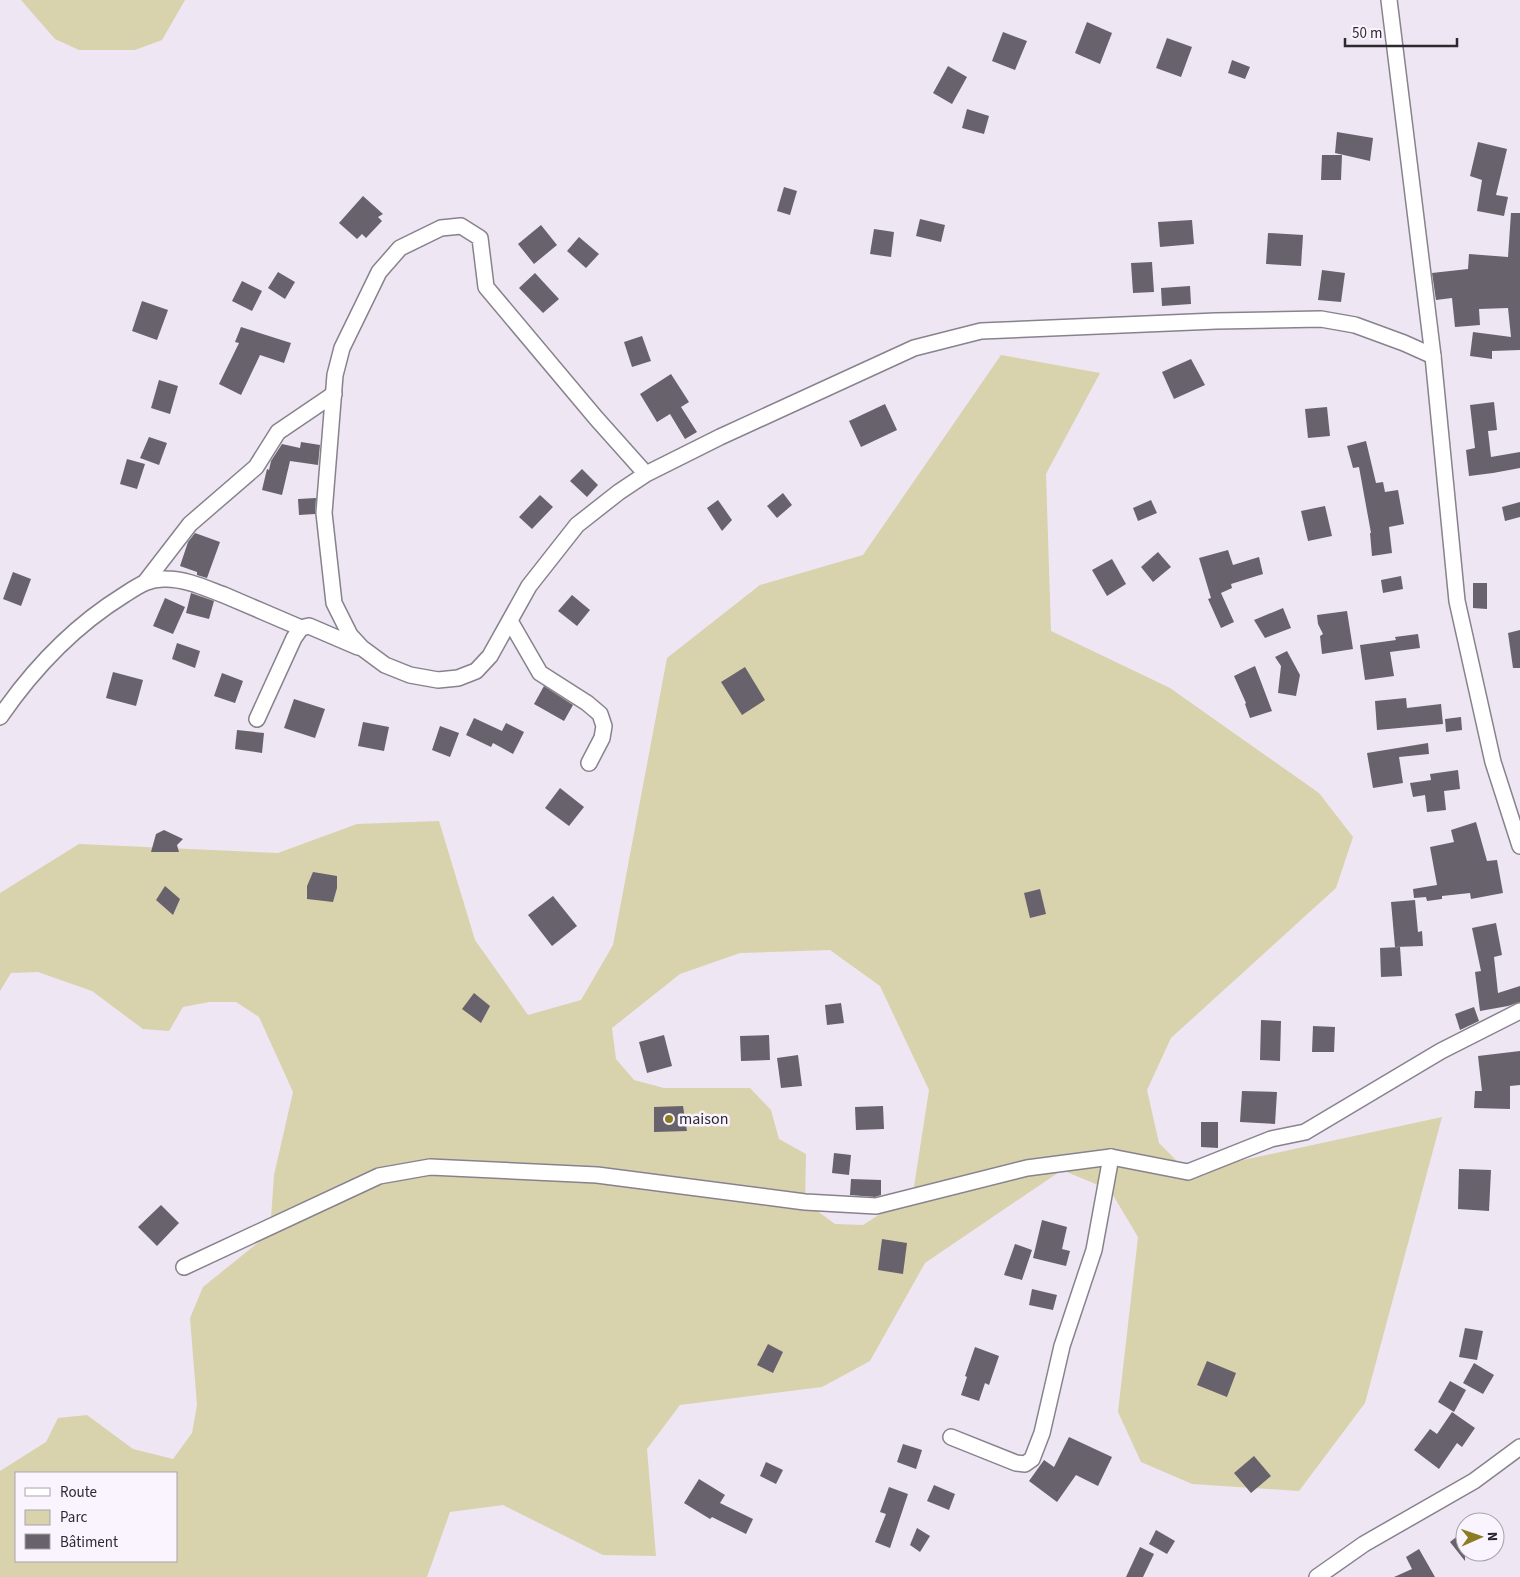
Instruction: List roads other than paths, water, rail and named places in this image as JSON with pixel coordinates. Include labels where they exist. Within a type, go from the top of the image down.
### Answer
[{"type":"street","points":[[1389,0],[1432,356],[1457,601],[1493,762],[1520,846]]},
{"type":"street","points":[[646,474],[596,418],[486,287],[480,238],[461,226],[441,228],[400,248],[379,272],[342,348],[336,375],[324,513],[334,603],[350,635],[362,648],[385,665],[410,675],[438,680],[458,678],[476,671],[490,656],[529,586],[577,525],[619,492],[646,474],[729,433],[914,348],[982,331],[1216,321],[1321,319],[1355,325],[1404,343],[1432,356]]},
{"type":"street","points":[[0,716],[18,691],[59,646],[102,609],[146,581],[190,524],[256,467],[278,432],[334,394]]},
{"type":"street","points":[[146,581],[165,579],[193,583],[301,628],[309,626],[362,648]]},
{"type":"street","points":[[510,621],[540,673],[587,703],[600,714],[604,726],[602,738],[589,763]]},
{"type":"street","points":[[258,719],[294,638],[301,628]]},
{"type":"street","points":[[184,1267],[379,1176],[430,1167],[597,1175],[805,1202],[876,1206],[1027,1168],[1110,1157],[1188,1172],[1271,1139],[1305,1132],[1441,1051],[1520,1010]]},
{"type":"street","points":[[951,1437],[1016,1463],[1025,1464],[1032,1459],[1042,1433],[1062,1346],[1094,1250],[1110,1157]]},
{"type":"street","points":[[1317,1577],[1364,1544],[1474,1480],[1520,1447]]},
{"type":"place","name":"maison","points":[[669,1119]]}]
